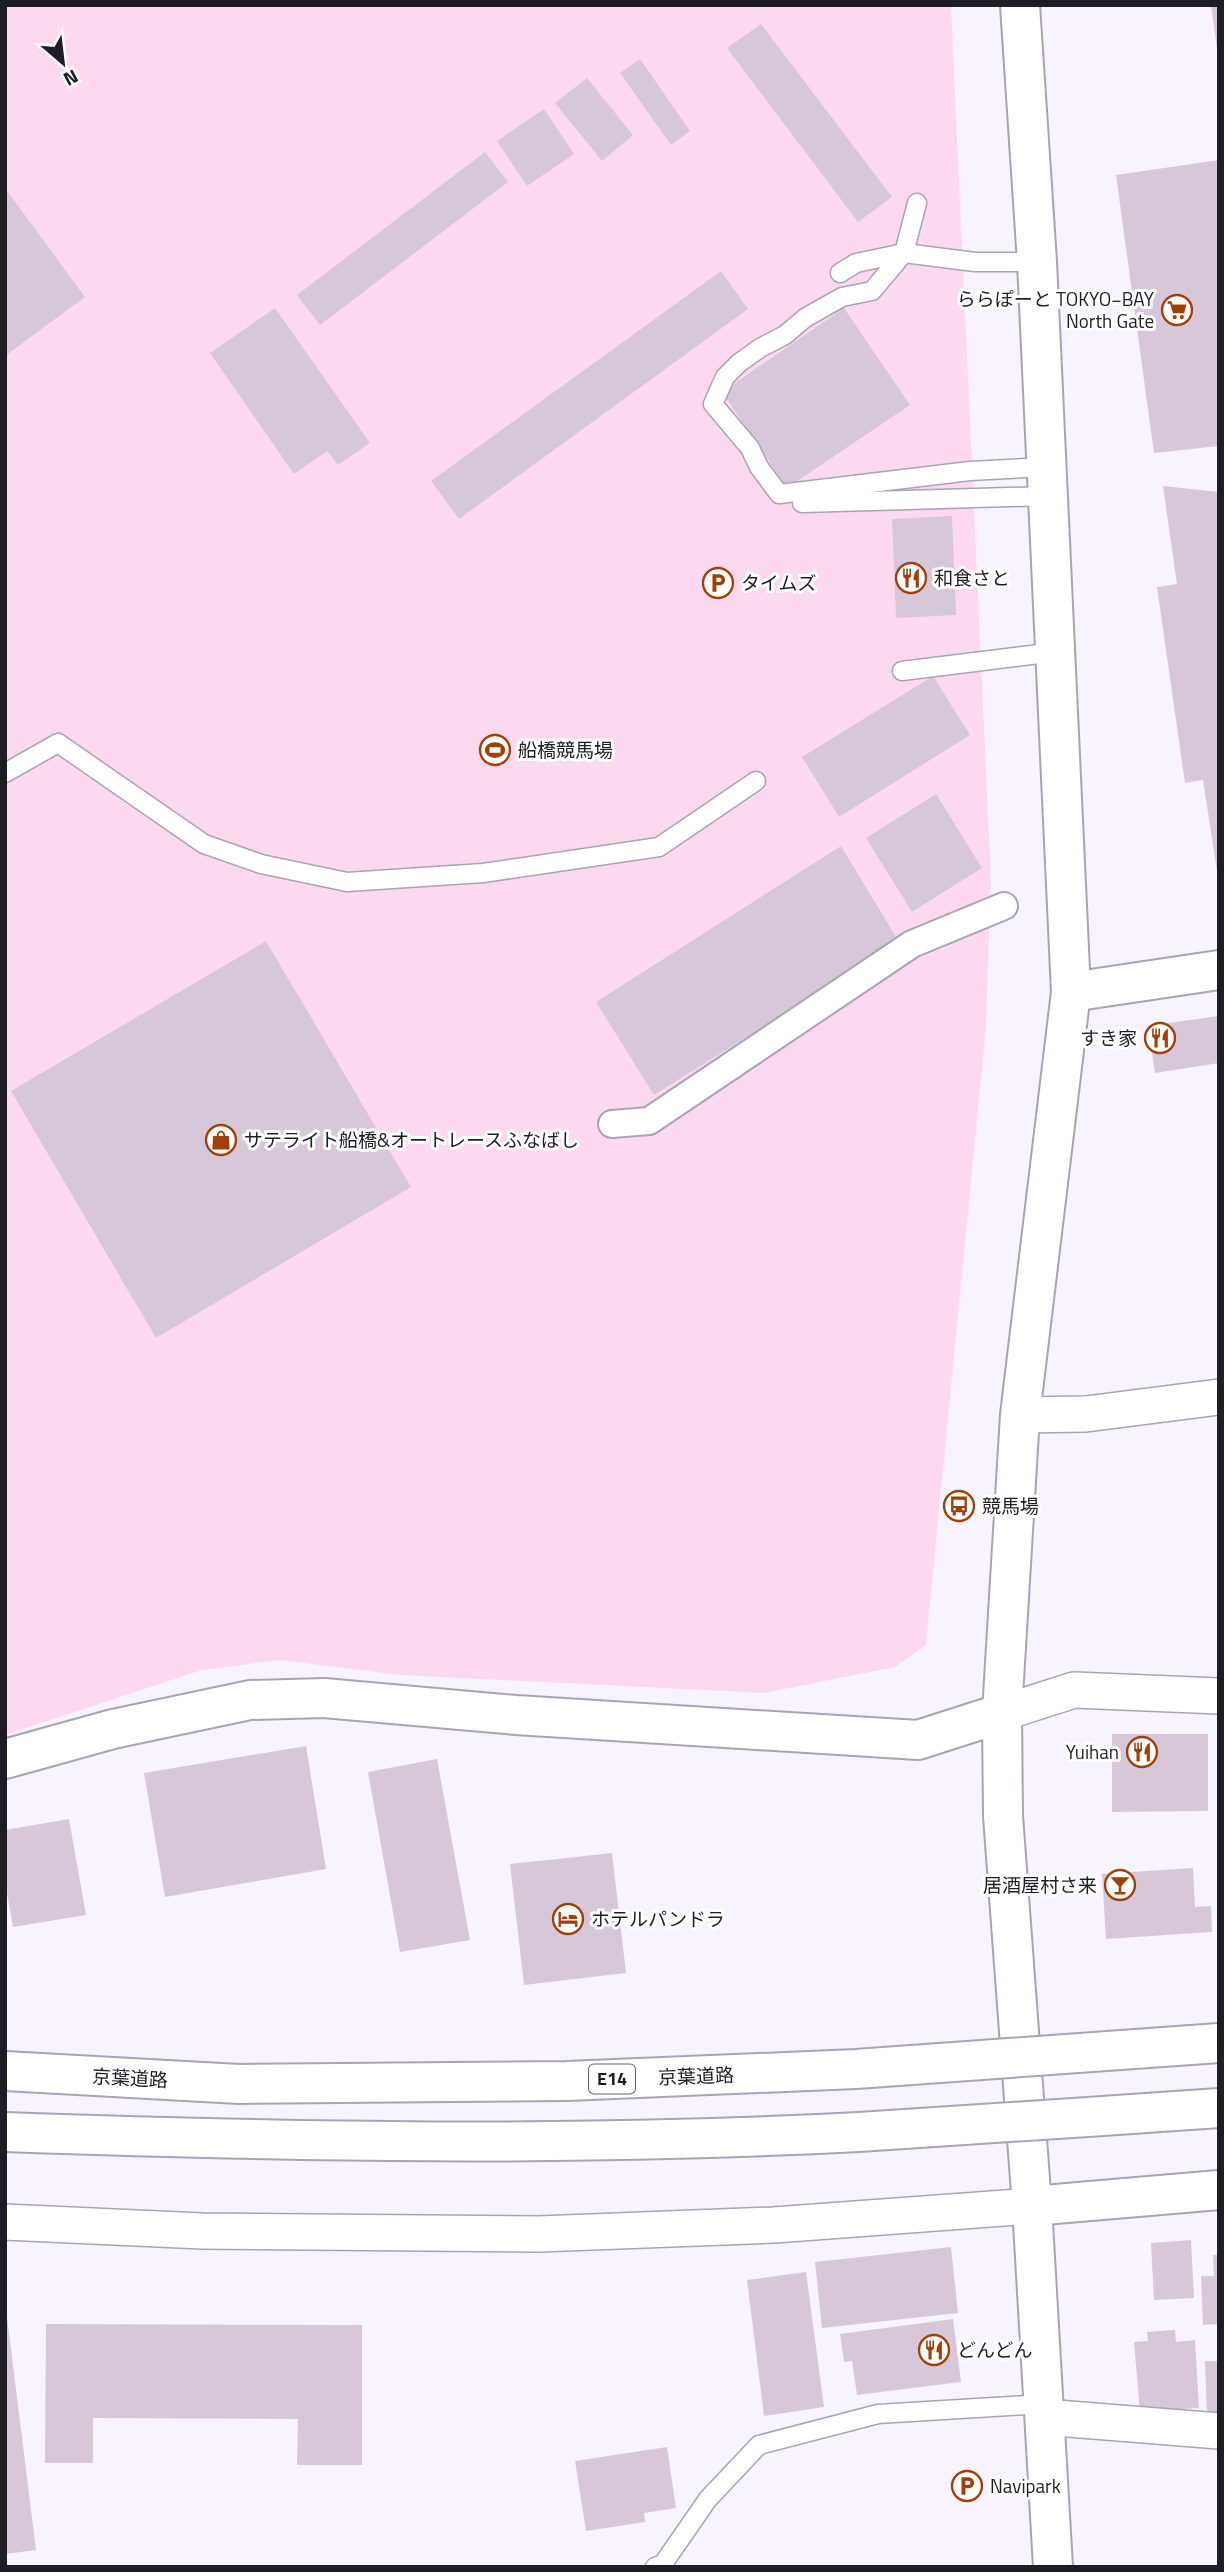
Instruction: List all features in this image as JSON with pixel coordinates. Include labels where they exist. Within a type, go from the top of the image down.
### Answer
[{"type":"main road","points":[[1020,5],[1037,262],[1071,992],[1020,1415],[1002,1713],[1003,1816],[1032,2206],[1053,2567]]},
{"type":"main road","points":[[1071,992],[1219,970]]},
{"type":"main road","points":[[5,1759],[113,1729],[250,1700],[324,1698],[516,1715],[918,1740],[1002,1713]]},
{"type":"main road","name":"京葉道路","points":[[5,2071],[239,2084],[567,2081],[856,2069],[1219,2043]]},
{"type":"main road","points":[[5,2132],[242,2140],[564,2140],[858,2132],[1219,2108]]},
{"type":"main road","points":[[1032,2206],[1219,2190]]},
{"type":"street","points":[[612,1124],[649,1121],[912,944],[1004,906]]},
{"type":"street","points":[[1020,1415],[1086,1414],[1219,1397]]},
{"type":"street","points":[[1002,1713],[1074,1690],[1219,1696]]},
{"type":"street","points":[[5,2222],[202,2231],[539,2234],[774,2225],[1032,2206]]},
{"type":"street","points":[[1044,2411],[1219,2431]]},
{"type":"lane","points":[[918,202],[904,253],[872,291],[842,297],[805,318],[785,335],[760,348],[725,377],[713,404],[750,448],[758,467],[779,494],[970,471],[1048,482]]},
{"type":"lane","points":[[840,273],[856,263],[904,253],[975,262],[1037,262]]},
{"type":"lane","points":[[802,503],[1048,482]]},
{"type":"lane","points":[[902,671],[1055,652]]},
{"type":"lane","points":[[5,773],[58,743],[204,844],[261,863],[348,881],[483,873],[659,847],[756,781]]},
{"type":"lane","points":[[655,2567],[663,2564],[708,2499],[759,2445],[878,2414],[1044,2411]]},
{"type":"shaded area","name":"船橋競馬場","points":[[5,5],[951,5],[991,881],[986,1027],[926,1645],[895,1667],[764,1693],[400,1675],[280,1660],[202,1670],[5,1735]]},
{"type":"building","points":[[1211,5],[1219,5],[1219,48],[1217,48]]},
{"type":"building","points":[[761,24],[892,197],[858,222],[727,48]]},
{"type":"building","points":[[640,59],[690,131],[671,145],[620,73]]},
{"type":"building","points":[[587,78],[633,135],[602,161],[555,103]]},
{"type":"building","points":[[544,109],[574,154],[527,186],[497,141]]},
{"type":"building","points":[[485,152],[508,182],[320,325],[297,295]]},
{"type":"building","name":"ららぽーと TOKYO−BAY North Gate","points":[[1219,160],[1219,446],[1154,453],[1116,175]]},
{"type":"building","points":[[5,188],[85,297],[5,356]]},
{"type":"building","points":[[721,271],[748,309],[459,519],[431,481]]},
{"type":"building","points":[[275,308],[370,443],[338,465],[327,451],[294,474],[210,353]]},
{"type":"building","points":[[844,308],[910,405],[787,488],[722,392]]},
{"type":"building","points":[[1163,486],[1219,492],[1219,884],[1203,780],[1185,783],[1157,587],[1177,584]]},
{"type":"building","points":[[952,516],[956,615],[896,618],[892,519]]},
{"type":"building","points":[[933,676],[970,735],[839,817],[802,757]]},
{"type":"building","points":[[936,794],[982,868],[912,912],[866,838]]},
{"type":"building","points":[[841,846],[899,942],[654,1095],[596,1002]]},
{"type":"building","points":[[266,941],[411,1187],[156,1338],[11,1091]]},
{"type":"building","points":[[1218,1016],[1219,1063],[1155,1073],[1148,1026]]},
{"type":"building","points":[[1112,1734],[1208,1734],[1208,1811],[1112,1812]]},
{"type":"building","points":[[306,1746],[326,1869],[165,1897],[144,1773]]},
{"type":"building","points":[[437,1759],[470,1940],[400,1952],[368,1772]]},
{"type":"building","points":[[69,1819],[86,1915],[13,1927],[5,1882],[5,1830]]},
{"type":"building","name":"ホテルパンドラ","points":[[612,1853],[626,1973],[524,1985],[510,1864]]},
{"type":"building","points":[[1193,1868],[1195,1907],[1211,1906],[1212,1932],[1106,1939],[1102,1874]]},
{"type":"building","points":[[1191,2240],[1194,2298],[1154,2300],[1151,2243]]},
{"type":"building","points":[[951,2247],[958,2313],[822,2328],[815,2262]]},
{"type":"building","points":[[1213,2255],[1219,2255],[1219,2324],[1203,2325],[1201,2276],[1214,2276]]},
{"type":"building","points":[[806,2272],[824,2407],[764,2416],[747,2280]]},
{"type":"building","points":[[5,2301],[36,2550],[5,2554]]},
{"type":"building","points":[[953,2319],[961,2382],[857,2395],[852,2361],[844,2362],[840,2334]]},
{"type":"building","points":[[46,2324],[362,2325],[362,2465],[297,2465],[298,2419],[93,2418],[93,2463],[45,2463]]},
{"type":"building","points":[[1175,2330],[1176,2342],[1195,2340],[1199,2408],[1140,2412],[1134,2342],[1148,2341],[1147,2332]]},
{"type":"building","points":[[1205,2361],[1219,2361],[1219,2417],[1207,2417]]},
{"type":"building","points":[[667,2447],[676,2508],[644,2513],[645,2522],[586,2531],[575,2461]]},
{"type":"place","name":"ららぽーと TOKYO−BAY North Gate","points":[[1177,310]]},
{"type":"place","name":"和食さと","points":[[911,578]]},
{"type":"place","name":"タイムズ","points":[[718,583]]},
{"type":"place","name":"船橋競馬場","points":[[495,750]]},
{"type":"place","name":"すき家","points":[[1160,1038]]},
{"type":"place","name":"サテライト船橋&オートレースふなばし","points":[[221,1140]]},
{"type":"place","name":"競馬場","points":[[959,1506]]},
{"type":"place","name":"Yuihan","points":[[1142,1752]]},
{"type":"place","name":"居酒屋村さ来","points":[[1120,1885]]},
{"type":"place","name":"ホテルパンドラ","points":[[568,1919]]},
{"type":"place","name":"どんどん","points":[[934,2350]]},
{"type":"place","name":"Navipark","points":[[967,2486]]}]
